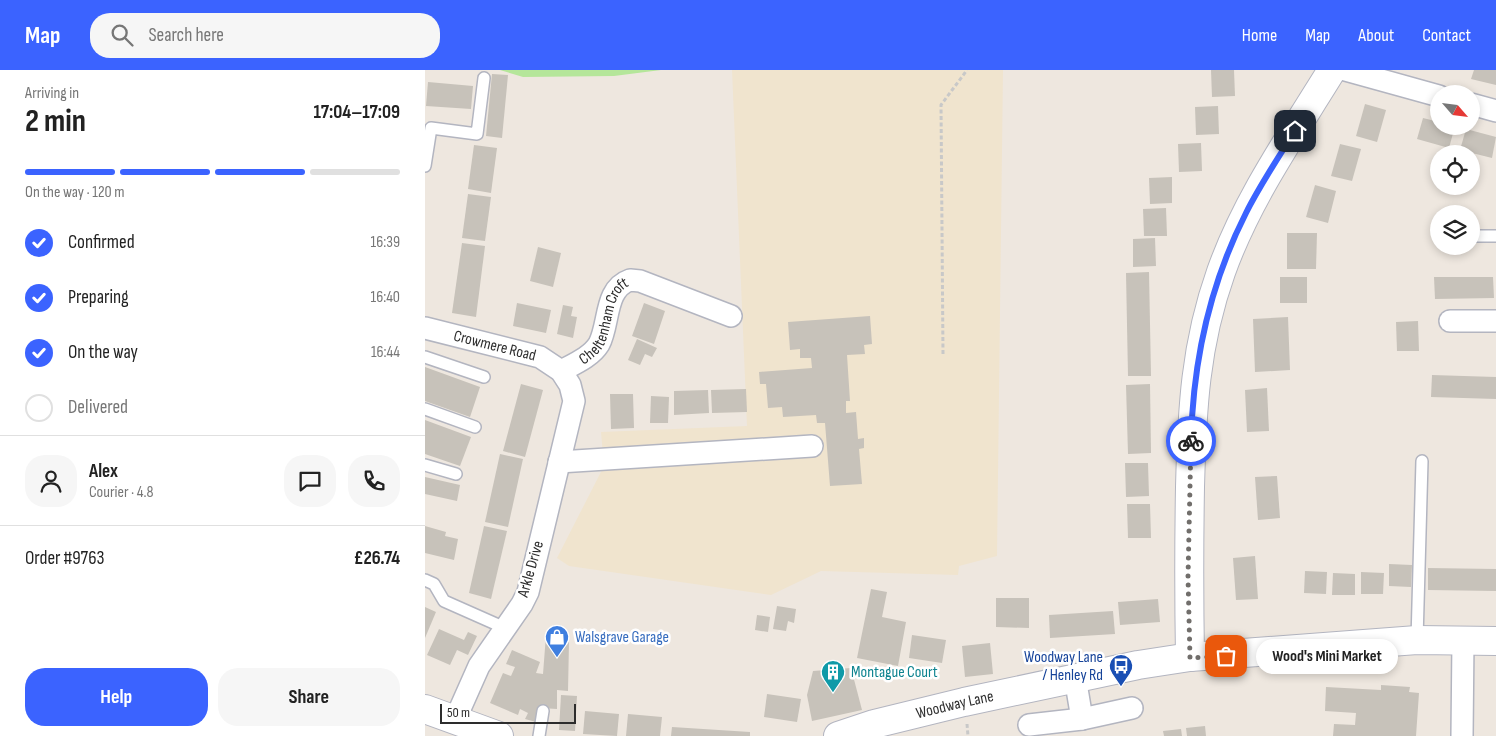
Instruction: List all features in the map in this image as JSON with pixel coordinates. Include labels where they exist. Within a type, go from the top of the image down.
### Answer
[{"type":"main road","points":[[1190,658],[1188,577],[1192,416],[1195,377],[1201,339],[1221,271],[1246,213],[1332,70]]},
{"type":"main road","name":"Woodway Lane","points":[[837,736],[894,719],[1075,677],[1190,658],[1417,640],[1496,641]]},
{"type":"main road","points":[[425,710],[499,736]]},
{"type":"street","points":[[1345,70],[1430,94]]},
{"type":"street","points":[[1480,107],[1496,111]]},
{"type":"street","name":"Cheltenham Croft","points":[[561,371],[579,362],[598,344],[613,295],[617,287],[629,280],[640,281],[731,316]]},
{"type":"street","points":[[1450,322],[1496,321]]},
{"type":"street","name":"Crowmere Road","points":[[425,328],[540,357],[561,371]]},
{"type":"street","name":"Arkle Drive","points":[[455,720],[479,666],[528,592],[574,401],[570,385],[561,371]]},
{"type":"street","points":[[559,462],[812,446]]},
{"type":"street","points":[[1462,736],[1463,640]]},
{"type":"street","points":[[1075,677],[1082,719]]},
{"type":"street","points":[[1029,725],[1082,719],[1132,708]]},
{"type":"lane","points":[[425,166],[426,147],[431,128],[477,134],[484,78]]},
{"type":"lane","points":[[1480,236],[1496,236]]},
{"type":"lane","points":[[425,356],[484,377]]},
{"type":"lane","points":[[425,409],[475,427]]},
{"type":"lane","points":[[1417,640],[1422,461]]},
{"type":"lane","points":[[425,465],[456,474]]},
{"type":"lane","points":[[425,580],[434,584],[444,601],[505,628]]},
{"type":"lane","points":[[539,736],[543,711]]},
{"type":"path","points":[[943,354],[941,105],[967,70]]},
{"type":"shaded area","points":[[732,70],[1003,70],[997,556],[959,566],[958,575],[821,571],[771,595],[569,566],[557,558],[604,466],[601,432],[747,426]]},
{"type":"green space","points":[[500,70],[661,70],[614,76],[523,77]]},
{"type":"building","points":[[1211,70],[1234,70],[1235,96],[1212,97]]},
{"type":"building","points":[[1474,70],[1496,70],[1496,85],[1471,79]]},
{"type":"building","points":[[492,74],[508,75],[502,138],[486,136]]},
{"type":"building","points":[[428,82],[473,86],[471,109],[426,106]]},
{"type":"building","points":[[1365,104],[1386,110],[1377,142],[1356,136]]},
{"type":"building","points":[[1218,106],[1219,134],[1196,135],[1195,107]]},
{"type":"building","points":[[1423,118],[1430,120],[1430,135],[1453,135],[1450,145],[1438,145],[1417,139]]},
{"type":"building","points":[[1480,133],[1496,137],[1492,158],[1480,155],[1480,145],[1461,145],[1464,135],[1480,135]]},
{"type":"building","points":[[1201,143],[1202,171],[1179,172],[1178,144]]},
{"type":"building","points":[[1340,144],[1361,149],[1352,181],[1331,176]]},
{"type":"building","points":[[474,145],[497,148],[491,193],[468,189]]},
{"type":"building","points":[[1172,177],[1172,203],[1150,204],[1149,178]]},
{"type":"building","points":[[1315,185],[1336,191],[1328,223],[1306,217]]},
{"type":"building","points":[[468,194],[491,197],[485,241],[462,238]]},
{"type":"building","points":[[1166,208],[1167,236],[1144,236],[1143,209]]},
{"type":"building","points":[[1287,233],[1317,233],[1316,269],[1287,269]]},
{"type":"building","points":[[1155,238],[1156,266],[1133,267],[1133,239]]},
{"type":"building","points":[[462,243],[485,246],[476,317],[452,313]]},
{"type":"building","points":[[538,247],[561,253],[553,287],[530,281]]},
{"type":"building","points":[[1149,272],[1151,376],[1128,376],[1126,273]]},
{"type":"building","points":[[1280,277],[1307,277],[1307,303],[1280,303]]},
{"type":"building","points":[[1434,277],[1493,277],[1494,298],[1435,299]]},
{"type":"building","points":[[517,303],[551,310],[546,333],[513,326]]},
{"type":"building","points":[[644,303],[665,311],[654,344],[632,336]]},
{"type":"building","points":[[563,305],[573,307],[571,316],[577,317],[573,338],[557,334]]},
{"type":"building","points":[[870,316],[872,344],[864,345],[865,354],[847,355],[850,401],[846,401],[846,413],[856,412],[858,439],[864,438],[864,448],[859,449],[862,484],[830,486],[825,423],[817,423],[816,415],[783,417],[782,407],[768,408],[766,384],[760,384],[759,372],[812,368],[811,358],[800,358],[800,349],[790,350],[788,322]]},
{"type":"building","points":[[1288,317],[1290,370],[1255,372],[1253,319]]},
{"type":"building","points":[[1418,321],[1419,351],[1397,351],[1396,322]]},
{"type":"building","points":[[637,339],[657,348],[652,357],[645,354],[640,365],[628,360]]},
{"type":"building","points":[[425,367],[480,387],[470,417],[425,401]]},
{"type":"building","points":[[1432,375],[1496,377],[1496,399],[1431,397]]},
{"type":"building","points":[[521,384],[543,390],[525,457],[503,451]]},
{"type":"building","points":[[1150,384],[1151,453],[1128,454],[1126,385]]},
{"type":"building","points":[[1267,388],[1269,431],[1247,432],[1245,390]]},
{"type":"building","points":[[746,389],[747,412],[712,413],[711,390]]},
{"type":"building","points":[[708,390],[709,413],[674,415],[674,391]]},
{"type":"building","points":[[610,394],[633,394],[634,428],[611,429]]},
{"type":"building","points":[[651,396],[669,397],[668,423],[650,423]]},
{"type":"building","points":[[425,420],[471,437],[460,466],[425,454]]},
{"type":"building","points":[[500,454],[523,459],[508,527],[485,522]]},
{"type":"building","points":[[1125,463],[1148,463],[1149,496],[1126,497]]},
{"type":"building","points":[[1277,476],[1280,518],[1258,520],[1255,477]]},
{"type":"building","points":[[425,477],[460,485],[457,501],[425,494]]},
{"type":"building","points":[[1127,504],[1150,504],[1151,538],[1128,538]]},
{"type":"building","points":[[425,526],[446,532],[445,536],[458,539],[454,560],[425,553]]},
{"type":"building","points":[[484,526],[507,531],[491,599],[469,593]]},
{"type":"building","points":[[1255,556],[1258,599],[1236,600],[1233,558]]},
{"type":"building","points":[[1389,564],[1412,565],[1411,587],[1389,586]]},
{"type":"building","points":[[1428,568],[1496,569],[1496,591],[1428,590]]},
{"type":"building","points":[[1305,571],[1327,572],[1326,594],[1304,593]]},
{"type":"building","points":[[1361,572],[1384,573],[1383,594],[1361,594]]},
{"type":"building","points":[[1333,573],[1355,574],[1355,595],[1332,595]]},
{"type":"building","points":[[871,589],[887,592],[882,617],[906,622],[898,666],[857,658]]},
{"type":"building","points":[[996,598],[1029,598],[1029,628],[996,627]]},
{"type":"building","points":[[1158,599],[1160,622],[1120,625],[1118,602]]},
{"type":"building","points":[[777,606],[796,609],[794,623],[788,621],[786,631],[773,629]]},
{"type":"building","points":[[425,607],[436,612],[425,638]]},
{"type":"building","points":[[1113,611],[1115,634],[1050,638],[1049,615]]},
{"type":"building","points":[[757,615],[770,617],[768,632],[755,630]]},
{"type":"building","points":[[439,629],[464,640],[468,632],[477,636],[468,655],[457,650],[450,665],[427,655]]},
{"type":"building","points":[[546,635],[557,635],[556,641],[569,642],[568,691],[557,690],[557,709],[541,708],[536,722],[525,719],[528,713],[520,709],[518,715],[490,703],[503,673],[511,676],[515,667],[506,664],[512,650],[540,662],[536,673],[543,674]]},
{"type":"building","points":[[912,635],[946,640],[942,663],[909,658]]},
{"type":"building","points":[[990,643],[993,674],[965,677],[962,646]]},
{"type":"building","name":"Montague Court","points":[[851,668],[862,710],[812,721],[807,695],[813,671]]},
{"type":"building","points":[[1381,685],[1410,687],[1409,692],[1419,693],[1416,736],[1333,736],[1334,724],[1355,725],[1356,713],[1325,711],[1326,687],[1381,690]]},
{"type":"building","points":[[767,694],[801,699],[797,722],[764,717]]},
{"type":"building","points":[[561,695],[577,696],[575,731],[559,730]]},
{"type":"building","points":[[585,711],[619,714],[617,736],[583,734]]},
{"type":"building","points":[[628,714],[662,717],[660,736],[626,736]]},
{"type":"building","points":[[1205,726],[1206,736],[1187,736],[1186,728]]},
{"type":"building","points":[[672,727],[750,732],[750,736],[671,736]]},
{"type":"building","points":[[1181,729],[1182,736],[1164,736],[1163,731]]},
{"type":"way so far","points":[[1191,441],[1188,577],[1190,658],[1226,656]]},
{"type":"place","name":"Wood's Mini Market","points":[[1226,656]]},
{"type":"place","name":"Walsgrave Garage","points":[[557,658]]},
{"type":"place","name":"Woodway Lane / Henley Rd","points":[[1121,687]]},
{"type":"place","name":"Montague Court","points":[[833,693]]},
{"type":"route","points":[[1191,441],[1195,377],[1201,339],[1221,271],[1246,213],[1295,131]]}]
